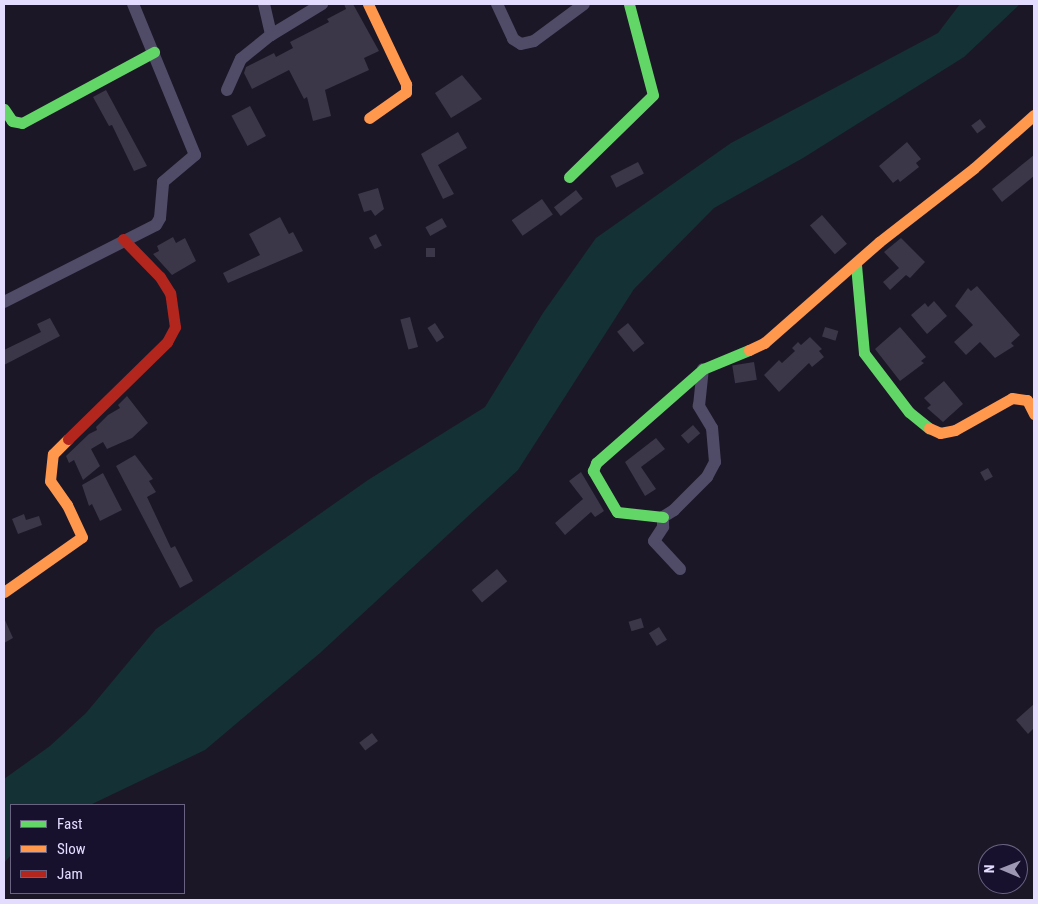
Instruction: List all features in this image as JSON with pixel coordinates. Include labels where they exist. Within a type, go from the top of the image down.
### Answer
[{"type":"street","points":[[4,302],[123,239],[156,225],[160,218],[163,182],[195,155],[133,4]]},
{"type":"street","points":[[264,4],[271,35]]},
{"type":"street","points":[[227,90],[241,59],[271,35],[322,4]]},
{"type":"street","points":[[368,4],[406,84],[406,92],[369,118]]},
{"type":"street","points":[[497,4],[513,39],[521,44],[534,41],[584,4]]},
{"type":"street","points":[[569,177],[653,95],[629,4]]},
{"type":"street","points":[[4,109],[12,121],[22,122],[154,52]]},
{"type":"street","points":[[703,369],[700,406],[712,428],[715,462],[707,477],[674,510],[663,517],[617,512],[593,471],[596,463],[611,448],[703,369],[764,343],[1034,115]]},
{"type":"street","points":[[4,592],[80,541],[82,537],[67,505],[50,481],[52,454],[168,342],[175,327],[170,293],[160,277],[123,239]]},
{"type":"street","points":[[856,265],[864,353],[909,412],[927,428],[940,433],[955,430],[976,421],[1012,398],[1027,400],[1034,414]]},
{"type":"street","points":[[663,517],[663,527],[654,541],[680,569]]},
{"type":"green space","points":[[960,4],[1020,4],[964,57],[803,158],[714,208],[634,289],[518,470],[320,653],[205,750],[92,804],[10,804],[10,856],[4,863],[4,779],[50,746],[86,713],[156,629],[368,480],[485,407],[543,313],[596,238],[731,143],[938,33]]},
{"type":"building","points":[[344,4],[353,4],[379,51],[364,58],[369,70],[325,90],[331,116],[313,121],[307,97],[304,99],[289,70],[252,89],[244,73],[246,67],[274,53],[276,57],[293,48],[290,42],[329,22],[327,19],[346,9]]},
{"type":"building","points":[[462,75],[482,99],[451,118],[435,93]]},
{"type":"building","points":[[106,90],[147,166],[134,171],[112,125],[109,126],[93,97]]},
{"type":"building","points":[[250,106],[266,136],[247,146],[231,116]]},
{"type":"building","points":[[980,119],[986,127],[977,134],[971,126]]},
{"type":"building","points":[[458,132],[467,148],[438,165],[454,194],[443,199],[421,154]]},
{"type":"building","points":[[907,142],[921,159],[916,163],[919,167],[900,182],[898,179],[893,183],[879,166]]},
{"type":"building","points":[[1034,155],[1034,176],[1002,202],[992,189]]},
{"type":"building","points":[[638,162],[644,174],[616,188],[610,176]]},
{"type":"building","points":[[378,188],[384,209],[375,216],[371,210],[364,212],[358,194]]},
{"type":"building","points":[[576,190],[583,199],[561,216],[554,207]]},
{"type":"building","points":[[542,199],[553,215],[523,236],[512,220]]},
{"type":"building","points":[[822,215],[847,244],[835,254],[810,225]]},
{"type":"building","points":[[280,217],[289,234],[293,232],[303,251],[228,283],[223,273],[260,255],[249,234]]},
{"type":"building","points":[[442,218],[447,227],[430,236],[425,227]]},
{"type":"building","points":[[376,234],[382,246],[375,249],[369,238]]},
{"type":"building","points":[[173,237],[176,243],[185,238],[196,261],[172,275],[153,254],[159,251],[157,246]]},
{"type":"building","points":[[901,238],[925,262],[910,278],[906,275],[890,290],[883,282],[899,268],[884,252]]},
{"type":"building","points":[[426,248],[435,248],[435,257],[426,257]]},
{"type":"building","points":[[977,286],[1020,335],[1011,343],[1014,346],[995,358],[980,342],[966,355],[954,342],[973,325],[955,306],[968,288],[971,291]]},
{"type":"building","points":[[934,301],[947,316],[927,334],[911,315],[925,303],[928,307]]},
{"type":"building","points":[[410,317],[418,347],[408,350],[400,320]]},
{"type":"building","points":[[50,318],[60,336],[4,365],[4,350],[41,332],[37,324]]},
{"type":"building","points":[[435,323],[444,337],[437,342],[427,328]]},
{"type":"building","points":[[628,323],[644,343],[633,352],[617,332]]},
{"type":"building","points":[[825,327],[838,331],[835,341],[822,337]]},
{"type":"building","points":[[900,327],[926,357],[921,361],[924,363],[900,381],[875,349]]},
{"type":"building","points":[[810,337],[822,349],[819,351],[824,357],[812,367],[809,363],[779,392],[764,375],[779,360],[782,363],[795,351],[792,348],[798,342],[801,345]]},
{"type":"building","points":[[754,362],[757,380],[735,383],[732,365]]},
{"type":"building","points":[[944,381],[963,404],[943,422],[927,408],[931,405],[924,398]]},
{"type":"building","points":[[127,396],[148,423],[132,438],[107,449],[103,442],[91,449],[100,466],[83,480],[74,460],[69,463],[66,456],[89,434],[97,430],[96,427],[108,415],[120,408],[118,405]]},
{"type":"building","points":[[693,425],[700,433],[688,444],[681,435]]},
{"type":"building","points":[[656,438],[665,449],[641,467],[656,489],[645,496],[625,462]]},
{"type":"building","points":[[135,455],[153,479],[149,481],[156,492],[147,497],[171,548],[175,546],[193,581],[180,588],[116,466]]},
{"type":"building","points":[[988,468],[993,477],[985,481],[980,472]]},
{"type":"building","points":[[581,472],[604,511],[595,517],[591,512],[565,535],[555,523],[583,499],[569,481]]},
{"type":"building","points":[[103,473],[122,510],[100,521],[92,504],[89,506],[82,485]]},
{"type":"building","points":[[24,514],[26,520],[39,516],[42,525],[18,534],[12,519]]},
{"type":"building","points":[[497,569],[507,581],[482,602],[472,590]]},
{"type":"building","points":[[4,618],[13,638],[4,643]]},
{"type":"building","points":[[641,618],[644,628],[631,631],[629,622]]},
{"type":"building","points":[[659,627],[667,640],[657,646],[649,633]]},
{"type":"building","points":[[1034,704],[1034,728],[1028,734],[1016,720]]},
{"type":"building","points":[[372,733],[378,741],[365,751],[359,743]]},
{"type":"traffic: fast","points":[[569,177],[653,95],[629,4]]},
{"type":"traffic: fast","points":[[4,109],[12,121],[22,123],[154,52]]},
{"type":"traffic: fast","points":[[856,265],[864,353],[909,412],[929,428]]},
{"type":"traffic: fast","points":[[663,517],[617,512],[593,471],[596,463],[703,369],[749,350]]},
{"type":"traffic: slow","points":[[368,4],[406,84],[406,92],[369,118]]},
{"type":"traffic: slow","points":[[749,350],[764,343],[879,242],[974,168],[1034,115]]},
{"type":"traffic: slow","points":[[929,428],[940,433],[955,430],[1012,398],[1027,400],[1034,414]]},
{"type":"traffic: slow","points":[[4,592],[82,537],[67,505],[50,481],[53,454],[68,439]]},
{"type":"traffic: jam","points":[[68,439],[167,342],[175,327],[170,293],[160,277],[123,239]]}]
